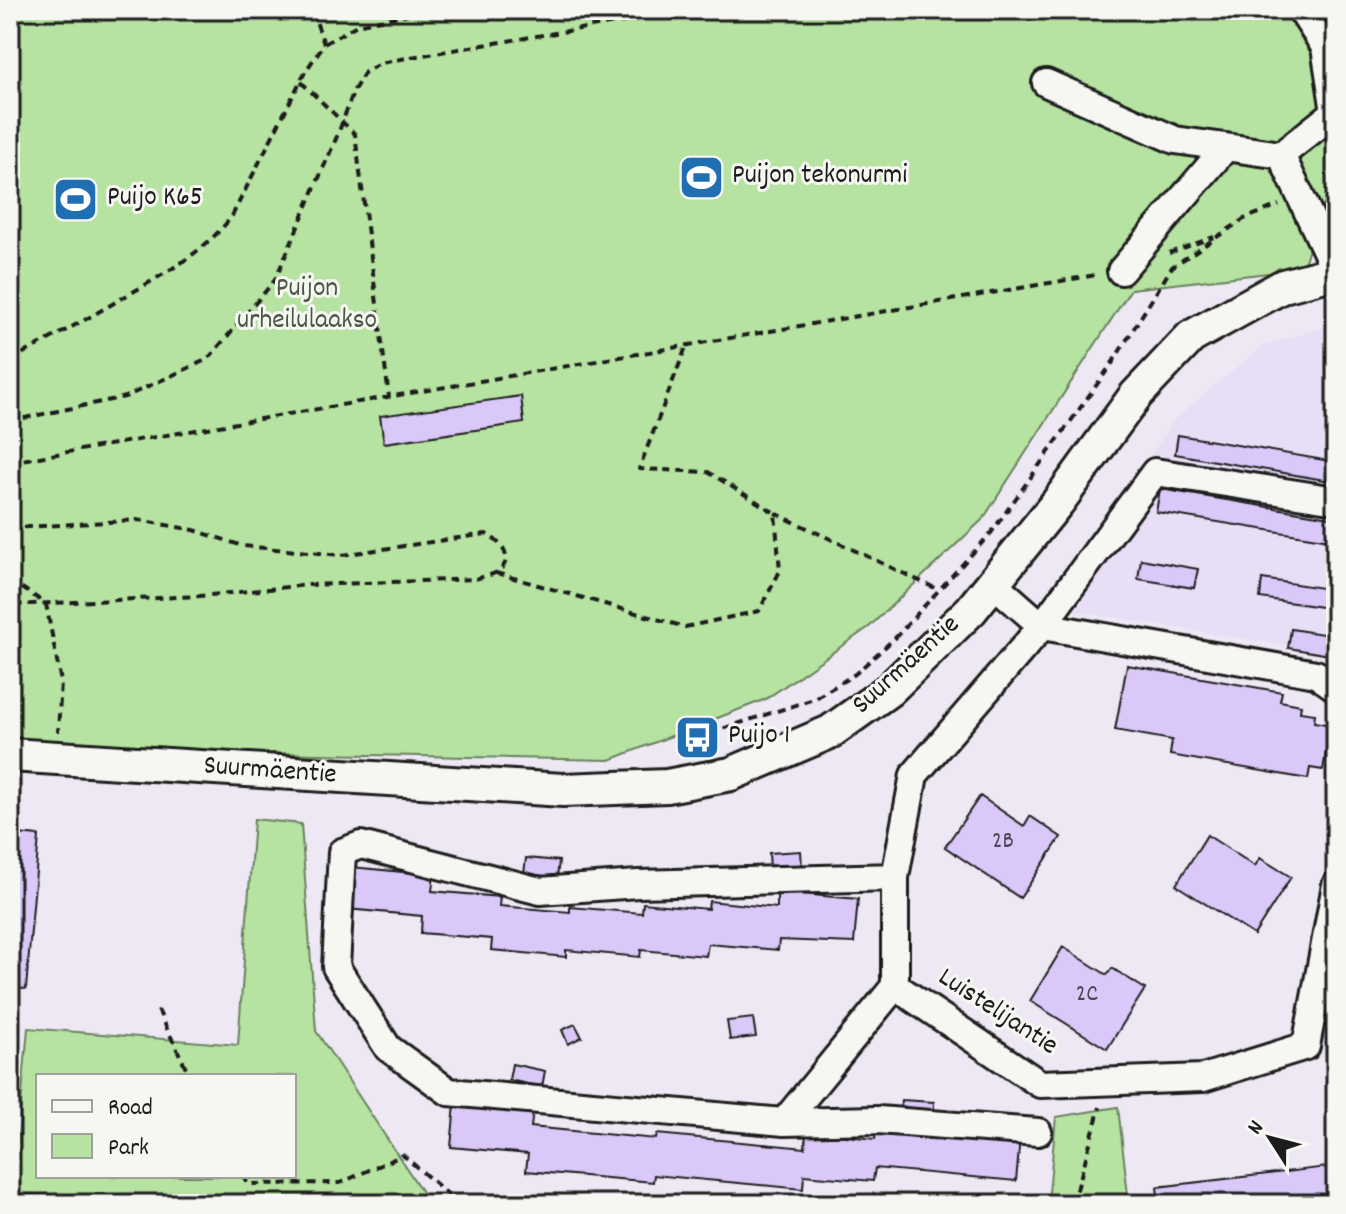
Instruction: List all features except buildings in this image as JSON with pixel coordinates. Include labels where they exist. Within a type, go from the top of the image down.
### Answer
[{"type":"main road","name":"Suurmäentie","points":[[10,755],[563,790],[667,786],[731,774],[830,732],[889,690],[971,610],[1058,502],[1136,395],[1191,337],[1283,286],[1336,272]]},
{"type":"street","points":[[1046,83],[1175,140],[1281,155],[1336,113],[1325,47],[1301,10]]},
{"type":"street","points":[[1121,271],[1226,147]]},
{"type":"street","points":[[1281,155],[1336,272]]},
{"type":"street","name":"Luistelijantie","points":[[1335,900],[1306,1046],[1203,1078],[1040,1084],[895,986],[895,877],[914,775],[1042,626],[1155,472],[1336,500]]},
{"type":"street","points":[[993,583],[1042,626],[1316,674],[1336,688]]},
{"type":"street","points":[[895,877],[638,884],[540,891],[361,845],[342,852],[336,967],[388,1048],[449,1092],[784,1122],[878,1120],[1038,1132]]},
{"type":"street","points":[[784,1122],[895,986]]},
{"type":"path","points":[[312,10],[324,44]]},
{"type":"path","points":[[10,360],[151,282],[217,236],[232,216],[324,44],[357,25],[427,10]]},
{"type":"path","points":[[10,421],[125,397],[208,359],[275,280],[354,90],[365,72],[381,63],[693,10]]},
{"type":"path","points":[[301,82],[355,134],[389,397]]},
{"type":"path","points":[[697,737],[814,699],[855,674],[896,637],[1000,521],[1113,362],[1172,267],[1244,219],[1335,187],[1336,194]]},
{"type":"path","points":[[1161,256],[1214,237]]},
{"type":"path","points":[[10,462],[1121,271]]},
{"type":"path","points":[[686,347],[639,469],[708,472],[775,513],[939,590]]},
{"type":"path","points":[[10,605],[200,596],[308,585],[464,580],[496,573],[685,627],[759,611],[780,571],[775,513]]},
{"type":"path","points":[[10,528],[139,520],[194,530],[243,546],[342,555],[486,534],[502,543],[505,549],[504,563],[496,573]]},
{"type":"path","points":[[10,580],[46,604],[61,682],[57,758]]},
{"type":"path","points":[[158,1010],[189,1074]]},
{"type":"path","points":[[1073,1204],[1107,1082]]},
{"type":"path","points":[[244,1178],[248,1184],[340,1183],[403,1155],[459,1204]]},
{"type":"shaded area","points":[[1336,324],[1336,654],[1049,607],[1175,419],[1262,346]]},
{"type":"green space","name":"Puijon urheilulaakso","points":[[10,10],[1336,10],[1336,171],[1302,269],[1131,289],[983,519],[869,627],[766,699],[610,760],[179,751],[10,739]]},
{"type":"green space","points":[[254,819],[301,824],[316,1031],[430,1204],[142,1204],[13,1193],[28,1028],[238,1045]]},
{"type":"green space","points":[[1118,1107],[1129,1204],[1048,1204],[1056,1117]]},
{"type":"place","name":"Puijon tekonurmi","points":[[701,177]]},
{"type":"place","name":"Puijo K65","points":[[76,199]]},
{"type":"place","name":"Puijo 1","points":[[697,737]]}]
